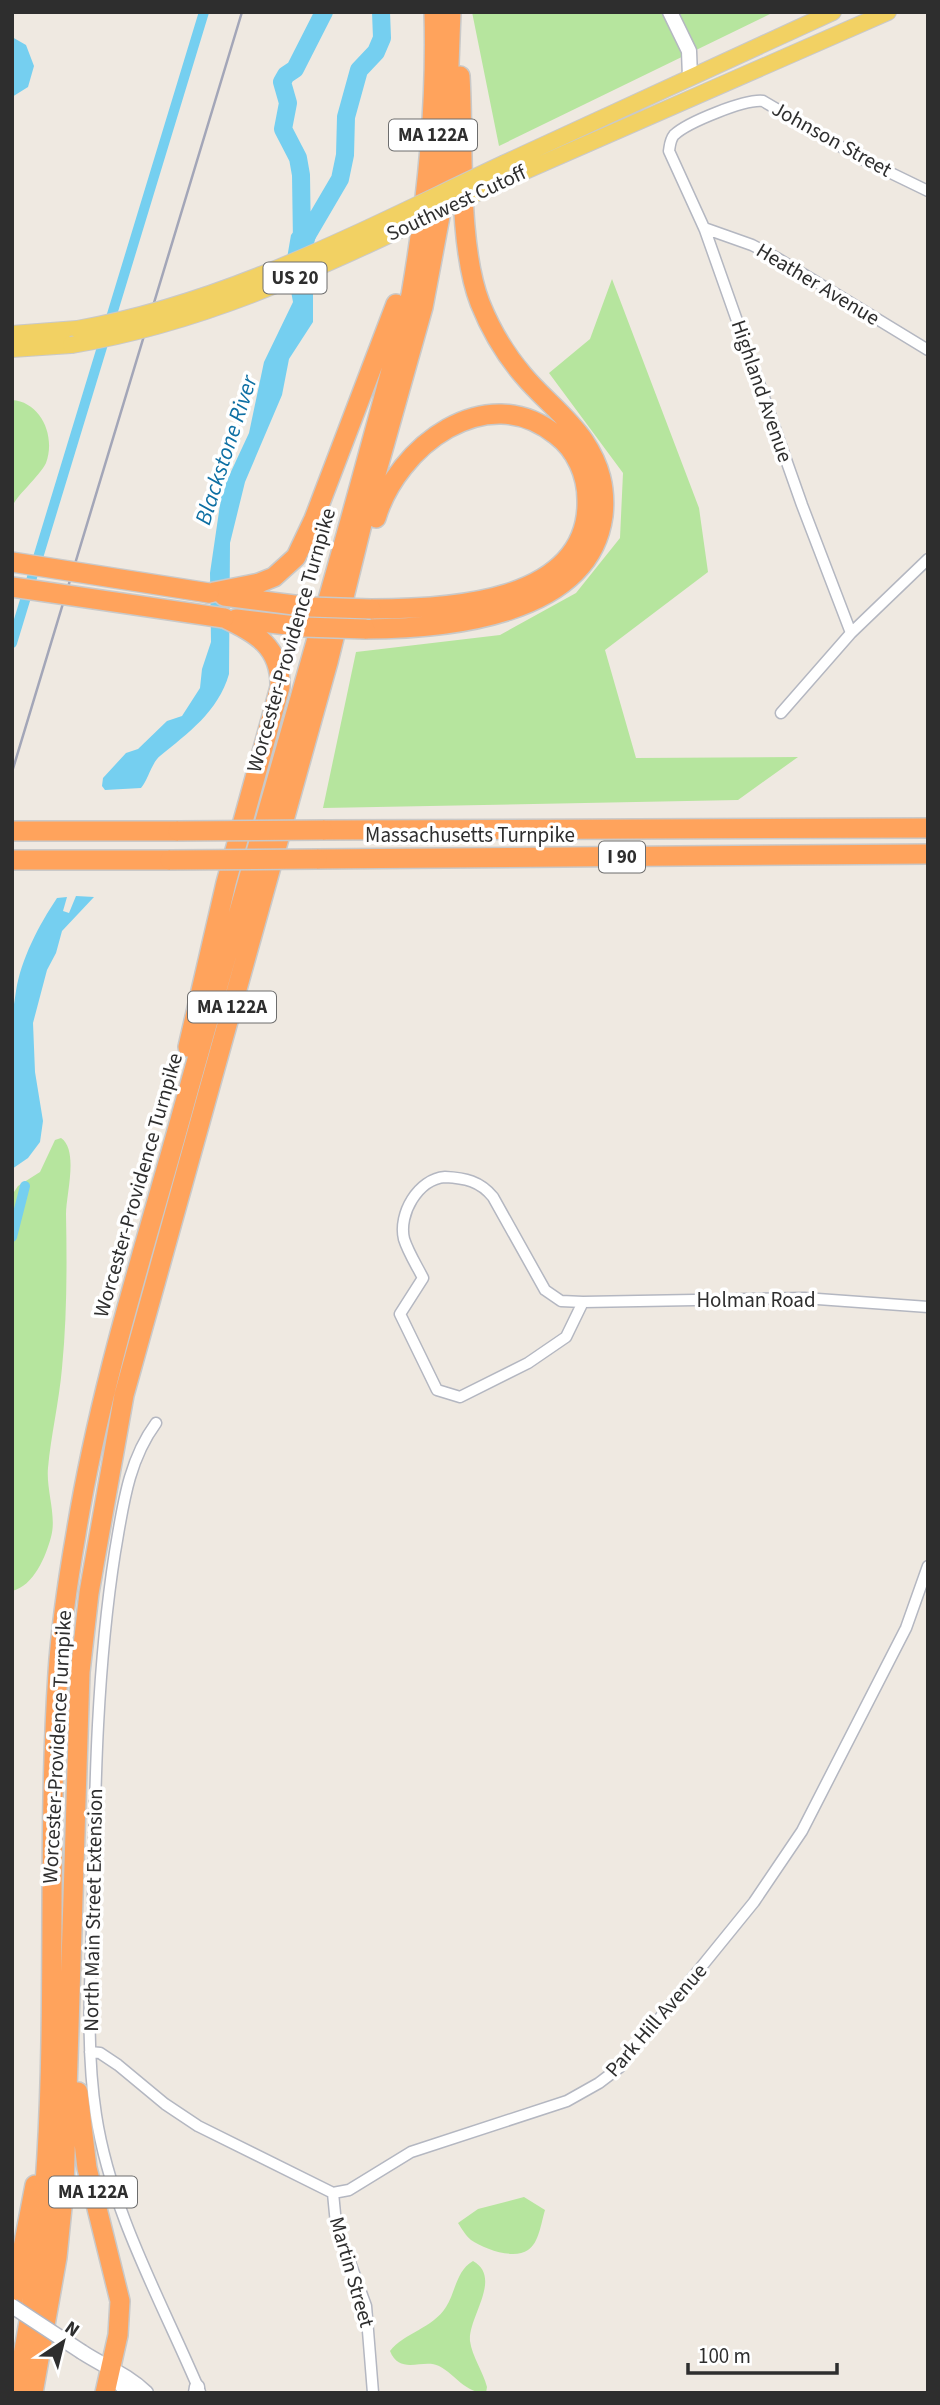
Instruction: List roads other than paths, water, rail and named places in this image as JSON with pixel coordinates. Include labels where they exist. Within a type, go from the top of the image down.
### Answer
[{"type":"highway","name":"Worcester-Providence Turnpike","points":[[33,2393],[31,2362],[48,2171],[52,2069],[55,1720],[63,1615],[97,1416],[394,360],[418,256],[434,120],[434,12]]},
{"type":"highway","name":"Worcester-Providence Turnpike","points":[[15,2393],[31,2362],[64,2188],[72,2010],[74,1799],[80,1672],[89,1593],[110,1462],[127,1383],[183,1175],[328,662],[362,524],[408,368],[436,245],[444,195],[453,12]]},
{"type":"highway","points":[[12,587],[243,623],[365,629],[435,627],[497,613],[549,594],[580,566],[601,527],[603,483],[597,465],[571,425],[522,374],[499,343],[474,286],[466,226],[453,12]]},
{"type":"highway","points":[[244,593],[287,568],[305,541],[388,329],[406,275],[418,256]]},
{"type":"highway","points":[[12,562],[209,593],[244,593],[310,607],[371,609],[418,609],[473,601],[522,589],[542,580],[569,556],[583,532],[587,490],[582,468],[557,435],[536,422],[499,416],[459,422],[438,432],[418,447],[380,505],[328,662]]},
{"type":"highway","points":[[141,1252],[147,1202],[189,1045],[226,883],[279,699],[281,674],[274,653],[264,640],[243,623]]},
{"type":"highway","name":"Massachusetts Turnpike","points":[[14,831],[928,828]]},
{"type":"highway","name":"Massachusetts Turnpike","points":[[12,860],[928,854]]},
{"type":"highway","name":"MA 122A","points":[[12,2305],[38,2160],[51,1968]]},
{"type":"highway","name":"MA 122A","points":[[72,2010],[86,2168],[120,2301],[118,2335],[109,2370]]},
{"type":"highway","points":[[105,2393],[109,2370]]},
{"type":"main road","points":[[670,12],[689,51],[690,77]]},
{"type":"main road","name":"Southwest Cutoff","points":[[12,349],[71,345],[134,334],[225,307],[506,171],[690,77],[833,12]]},
{"type":"main road","name":"Southwest Cutoff","points":[[12,334],[77,329],[144,315],[242,284],[888,12]]},
{"type":"main road","name":"MA 122A","points":[[12,2305],[109,2370],[128,2393]]},
{"type":"main road","name":"MA 122A","points":[[109,2370],[125,2374],[146,2393]]},
{"type":"street","name":"Johnson Street","points":[[669,151],[674,136],[683,130],[745,101],[763,101],[862,159],[928,191]]},
{"type":"street","name":"Highland Avenue","points":[[669,151],[704,228],[802,505],[851,634]]},
{"type":"street","name":"Heather Avenue","points":[[704,228],[752,244],[928,350]]},
{"type":"street","points":[[781,713],[851,634],[928,559]]},
{"type":"street","name":"Holman Road","points":[[583,1302],[566,1337],[528,1363],[460,1397],[436,1390],[400,1314],[423,1278],[404,1237],[404,1220],[413,1199],[428,1182],[439,1177],[463,1178],[479,1184],[494,1198],[545,1290],[561,1301],[804,1298],[928,1307]]},
{"type":"street","name":"North Main Street Extension","points":[[156,1423],[137,1452],[130,1474],[112,1575],[104,1640],[96,1761],[90,2052],[96,2116],[109,2174],[133,2239],[198,2391]]},
{"type":"street","name":"Park Hill Avenue","points":[[333,2193],[349,2190],[411,2152],[567,2101],[599,2083],[620,2067],[754,1902],[802,1831],[906,1628],[928,1566]]},
{"type":"street","points":[[90,2052],[100,2053],[118,2065],[165,2104],[198,2126],[333,2193]]},
{"type":"street","name":"Martin Street","points":[[333,2193],[336,2224],[366,2306],[373,2393]]},
{"type":"water","points":[[12,37],[26,45],[34,66],[28,87],[12,97]]},
{"type":"water","points":[[313,216],[321,218],[313,247],[313,322],[289,359],[282,395],[245,482],[230,543],[229,674],[210,711],[157,759],[141,788],[105,790],[102,786],[103,778],[126,753],[138,749],[167,721],[182,716],[200,688],[202,669],[211,642],[210,573],[222,491],[249,433],[264,362],[293,302],[286,264],[291,235],[301,222]]},
{"type":"water","points":[[76,896],[94,897],[62,931],[56,953],[47,970],[33,1023],[35,1072],[43,1121],[40,1142],[28,1158],[12,1169],[10,1058],[18,979],[32,943],[57,898],[67,897],[63,911],[69,913]]},
{"type":"waterway","points":[[12,643],[204,12]]},
{"type":"waterway","name":"Blackstone River","points":[[302,242],[301,175],[298,158],[283,129],[288,103],[282,82],[286,75],[295,69],[324,12]]},
{"type":"waterway","name":"Blackstone River","points":[[306,237],[340,179],[345,155],[346,117],[359,70],[376,52],[382,38],[381,12]]},
{"type":"waterway","points":[[12,1237],[25,1186]]},
{"type":"railway","points":[[12,772],[242,12]]}]
